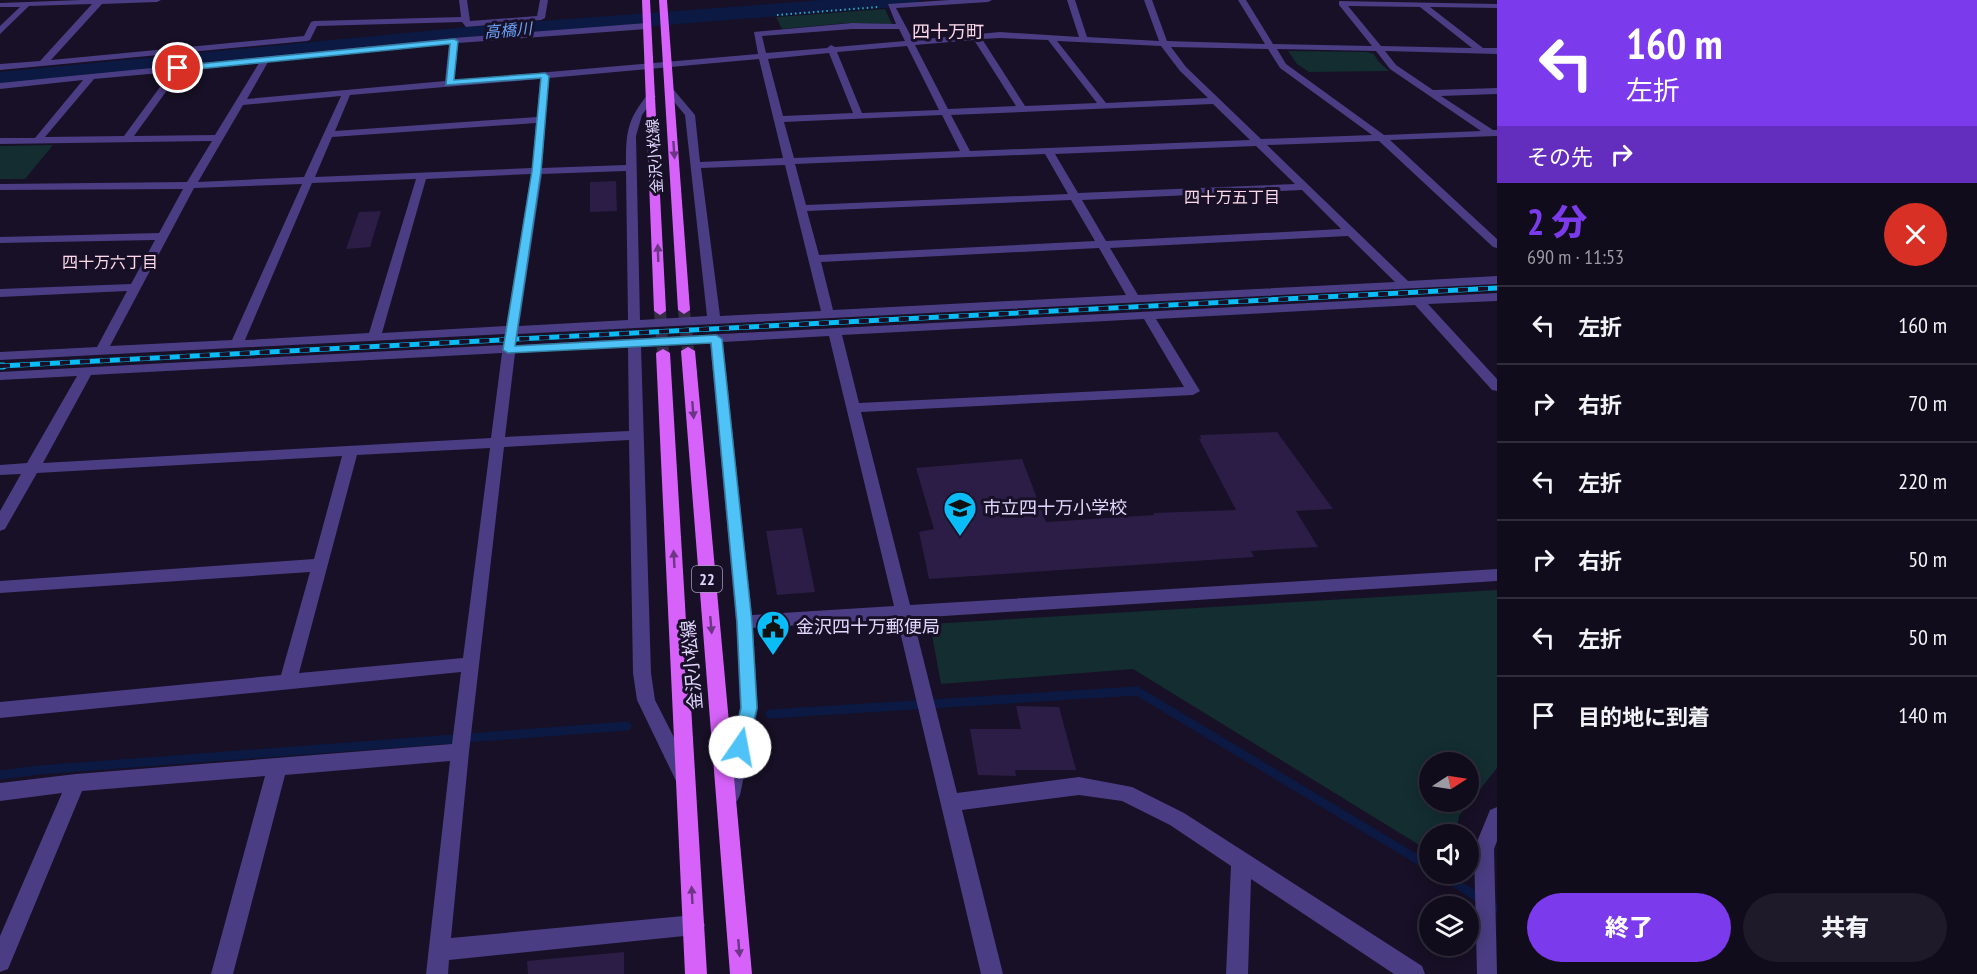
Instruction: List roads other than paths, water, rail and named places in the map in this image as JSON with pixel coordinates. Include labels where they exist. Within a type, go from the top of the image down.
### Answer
[{"type":"main road","name":"金沢小松線","points":[[645,0],[660,311]]},
{"type":"main road","name":"金沢小松線","points":[[663,0],[684,310]]},
{"type":"main road","name":"金沢小松線","points":[[687,351],[741,974]]},
{"type":"main road","name":"金沢小松線","points":[[663,353],[696,974]]},
{"type":"street","points":[[0,5],[157,0]]},
{"type":"street","points":[[463,0],[466,24],[541,18],[544,0]]},
{"type":"street","points":[[967,155],[891,6],[987,0]]},
{"type":"street","points":[[1071,0],[1084,40]]},
{"type":"street","points":[[1148,0],[1164,45],[1183,69],[1405,285]]},
{"type":"street","points":[[1242,0],[1283,66],[1381,137],[1497,245]]},
{"type":"street","points":[[43,63],[100,1]]},
{"type":"street","points":[[1495,134],[1393,67],[1342,3],[1497,6]]},
{"type":"street","points":[[0,31],[27,4]]},
{"type":"street","points":[[1421,4],[1480,50]]},
{"type":"street","points":[[0,67],[307,39],[314,24],[466,19]]},
{"type":"street","points":[[0,86],[647,22]]},
{"type":"street","points":[[828,314],[781,119],[757,34],[852,26],[901,27]]},
{"type":"street","points":[[241,102],[909,41],[1000,35],[1164,45],[1497,51]]},
{"type":"street","points":[[976,36],[1022,109]]},
{"type":"street","points":[[1051,39],[1104,106]]},
{"type":"street","points":[[449,83],[454,41]]},
{"type":"street","points":[[831,48],[859,116]]},
{"type":"street","points":[[101,351],[190,186],[265,60]]},
{"type":"street","points":[[126,140],[178,68]]},
{"type":"street","points":[[437,974],[508,350],[537,171],[545,76]]},
{"type":"street","points":[[37,141],[91,77]]},
{"type":"street","points":[[670,91],[690,115],[714,319]]},
{"type":"street","points":[[1433,93],[1497,91]]},
{"type":"street","points":[[237,344],[347,92]]},
{"type":"street","points":[[634,323],[631,125],[651,96]]},
{"type":"street","points":[[781,119],[1215,101]]},
{"type":"street","points":[[329,134],[541,120]]},
{"type":"street","points":[[695,165],[1495,134]]},
{"type":"street","points":[[0,141],[219,138]]},
{"type":"street","points":[[1049,152],[1134,298]]},
{"type":"street","points":[[0,187],[190,186],[631,168]]},
{"type":"street","points":[[375,336],[422,176]]},
{"type":"street","points":[[802,208],[1304,187]]},
{"type":"street","points":[[815,259],[1350,232]]},
{"type":"street","points":[[0,240],[163,236]]},
{"type":"street","points":[[0,356],[1497,280]]},
{"type":"street","points":[[0,293],[135,287]]},
{"type":"street","points":[[0,376],[1497,297]]},
{"type":"street","points":[[1418,302],[1497,387]]},
{"type":"street","points":[[853,408],[1193,391],[1148,315]]},
{"type":"street","points":[[835,333],[992,974]]},
{"type":"street","points":[[716,339],[744,622],[749,708],[727,806]]},
{"type":"street","points":[[634,343],[642,673],[646,700],[687,785]]},
{"type":"street","points":[[0,525],[87,371]]},
{"type":"street","points":[[0,470],[636,435]]},
{"type":"street","points":[[288,683],[351,451]]},
{"type":"street","points":[[0,587],[320,565]]},
{"type":"street","points":[[744,622],[1497,575]]},
{"type":"street","points":[[0,710],[471,664]]},
{"type":"street","points":[[0,792],[76,783],[277,768],[462,742]]},
{"type":"street","points":[[222,974],[277,768]]},
{"type":"street","points":[[0,961],[76,783]]},
{"type":"street","points":[[950,803],[1079,786],[1125,793],[1177,819],[1414,974]]},
{"type":"street","points":[[1488,974],[1484,849],[1497,816]]},
{"type":"street","points":[[1237,974],[1241,860]]},
{"type":"street","points":[[441,950],[694,925]]},
{"type":"waterway","name":"高橋川","points":[[0,79],[488,32],[909,0]]},
{"type":"waterway","points":[[770,714],[1137,691],[1419,860]]},
{"type":"waterway","points":[[0,775],[39,770],[627,726]]},
{"type":"waterway","points":[[1457,884],[1497,909]]},
{"type":"tunnel","points":[[684,310],[688,351]]},
{"type":"tunnel","points":[[660,311],[663,353]]},
{"type":"railway","points":[[3,366],[0,366],[1497,288]]},
{"type":"place","name":"市立四十万小学校","points":[[960,537]]},
{"type":"place","name":"金沢四十万郵便局","points":[[773,656]]},
{"type":"district","name":"四十万町","points":[[948,32]]},
{"type":"district","name":"四十万五丁目","points":[[1232,197]]},
{"type":"district","name":"四十万六丁目","points":[[110,262]]}]
